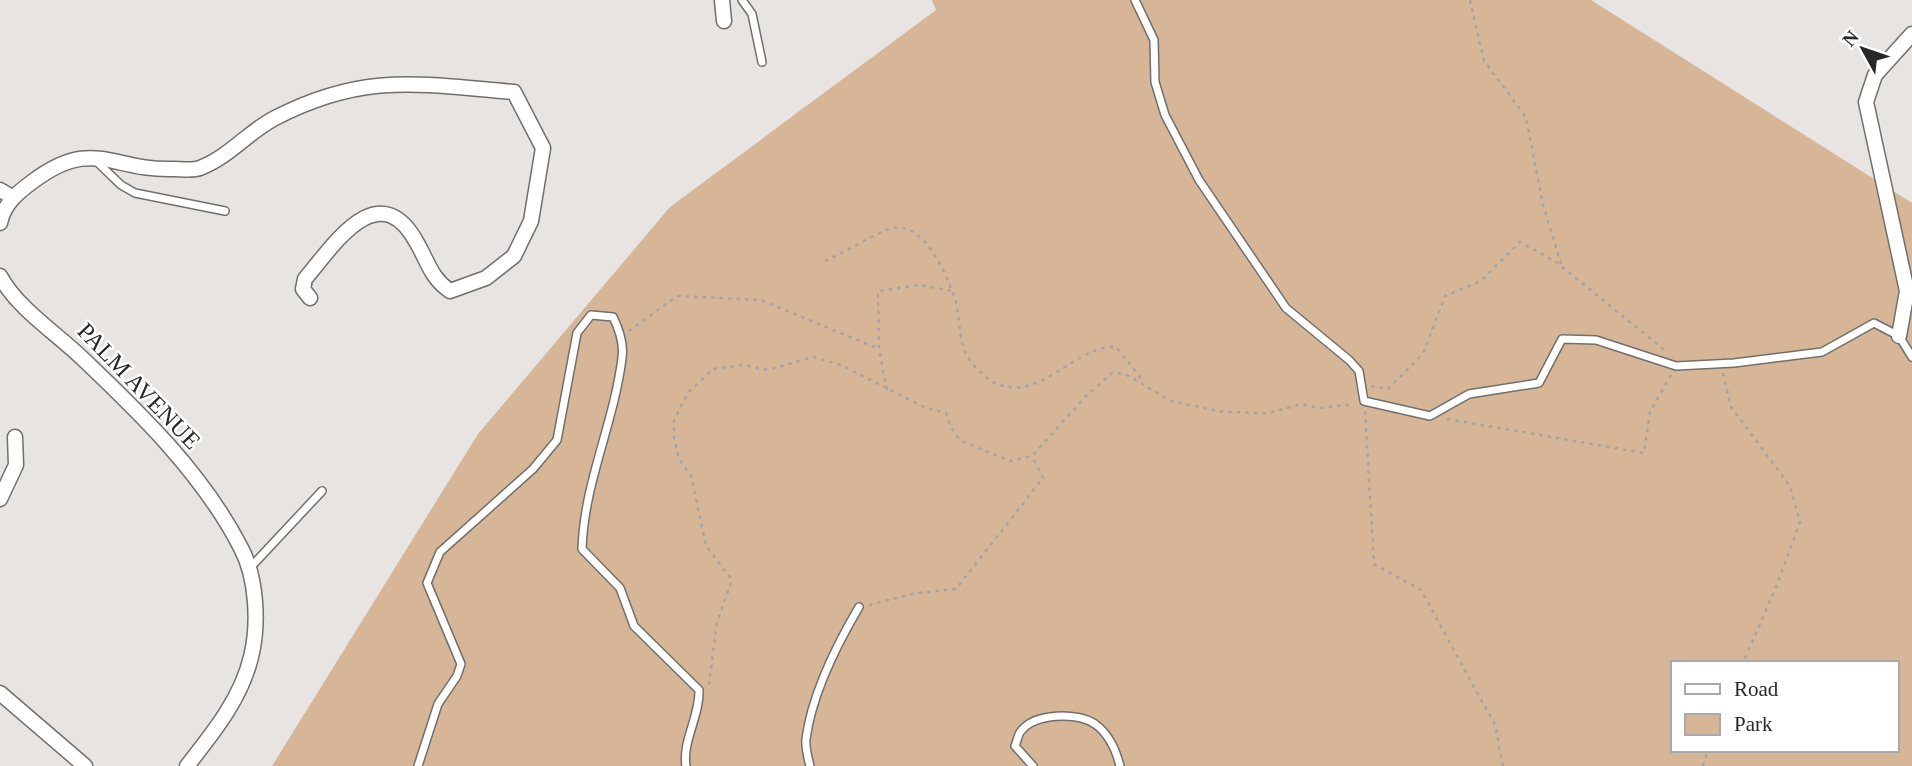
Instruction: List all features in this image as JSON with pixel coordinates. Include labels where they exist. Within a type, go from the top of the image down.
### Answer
[{"type":"street","points":[[722,0],[724,20]]},
{"type":"street","points":[[1899,336],[1908,291],[1866,102],[1875,75],[1912,33]]},
{"type":"street","points":[[0,223],[6,194],[68,160],[91,156],[164,170],[198,169],[233,150],[265,123],[289,111],[351,89],[389,83],[514,92],[543,148],[531,222],[514,256],[486,278],[450,291],[437,282],[405,225],[389,215],[369,213],[353,223],[305,279],[303,289],[310,298]]},
{"type":"street","name":"PALM AVENUE","points":[[0,276],[19,303],[48,326],[156,430],[196,480],[242,550],[255,617],[251,657],[236,698],[187,766]]},
{"type":"street","points":[[0,499],[16,465],[15,437]]},
{"type":"street","points":[[0,693],[85,766]]},
{"type":"lane","points":[[742,0],[752,14],[762,62]]},
{"type":"lane","points":[[1135,0],[1154,40],[1155,82],[1165,115],[1199,180],[1286,308],[1349,360],[1359,372],[1364,401],[1430,416],[1469,394],[1539,383],[1562,339],[1596,340],[1676,366],[1685,366],[1822,352],[1874,323],[1899,336],[1912,357]]},
{"type":"lane","points":[[91,156],[121,185],[135,193],[225,211]]},
{"type":"lane","points":[[418,766],[438,704],[457,676],[461,664],[427,583],[440,552],[533,469],[557,440],[577,333],[590,315],[613,317],[620,337],[622,356],[583,518],[582,549],[620,589],[634,626],[699,690],[699,707],[685,757],[686,766]]},
{"type":"lane","points":[[248,570],[322,491]]},
{"type":"lane","points":[[810,766],[805,741],[817,698],[837,645],[859,607]]},
{"type":"lane","points":[[1033,766],[1015,746],[1021,730],[1041,718],[1069,717],[1093,723],[1101,730],[1109,738],[1120,766]]},
{"type":"path","points":[[1470,0],[1484,61],[1525,117],[1543,205],[1562,267]]},
{"type":"path","points":[[825,261],[892,228],[912,230],[927,242],[952,291],[963,347],[974,366],[993,382],[1012,388],[1035,382],[1054,375],[1102,346],[1116,347],[1147,384]]},
{"type":"path","points":[[1361,383],[1388,389],[1423,354],[1445,296],[1481,281],[1520,242],[1562,267],[1685,366]]},
{"type":"path","points":[[887,390],[879,349],[878,291],[920,285],[952,291]]},
{"type":"path","points":[[620,337],[677,296],[761,300],[879,349]]},
{"type":"path","points":[[699,707],[709,685],[717,622],[732,580],[706,546],[691,476],[679,459],[674,439],[674,420],[688,393],[713,369],[743,365],[768,370],[813,357],[841,365],[926,408],[946,413],[950,426],[961,441],[1010,461],[1032,456],[1087,395],[1112,373],[1125,374],[1147,384],[1171,401],[1224,412],[1269,413],[1301,404],[1319,408],[1364,401],[1374,564],[1421,590],[1495,725],[1503,766]]},
{"type":"path","points":[[1720,364],[1731,407],[1790,486],[1800,522],[1776,587],[1743,661]]},
{"type":"path","points":[[1430,416],[1644,453],[1650,412],[1676,366]]},
{"type":"path","points":[[859,607],[912,594],[956,589],[1043,478],[1032,456]]},
{"type":"green space","points":[[932,0],[1591,0],[1912,203],[1912,766],[272,766],[478,434],[670,207],[936,10]]}]
